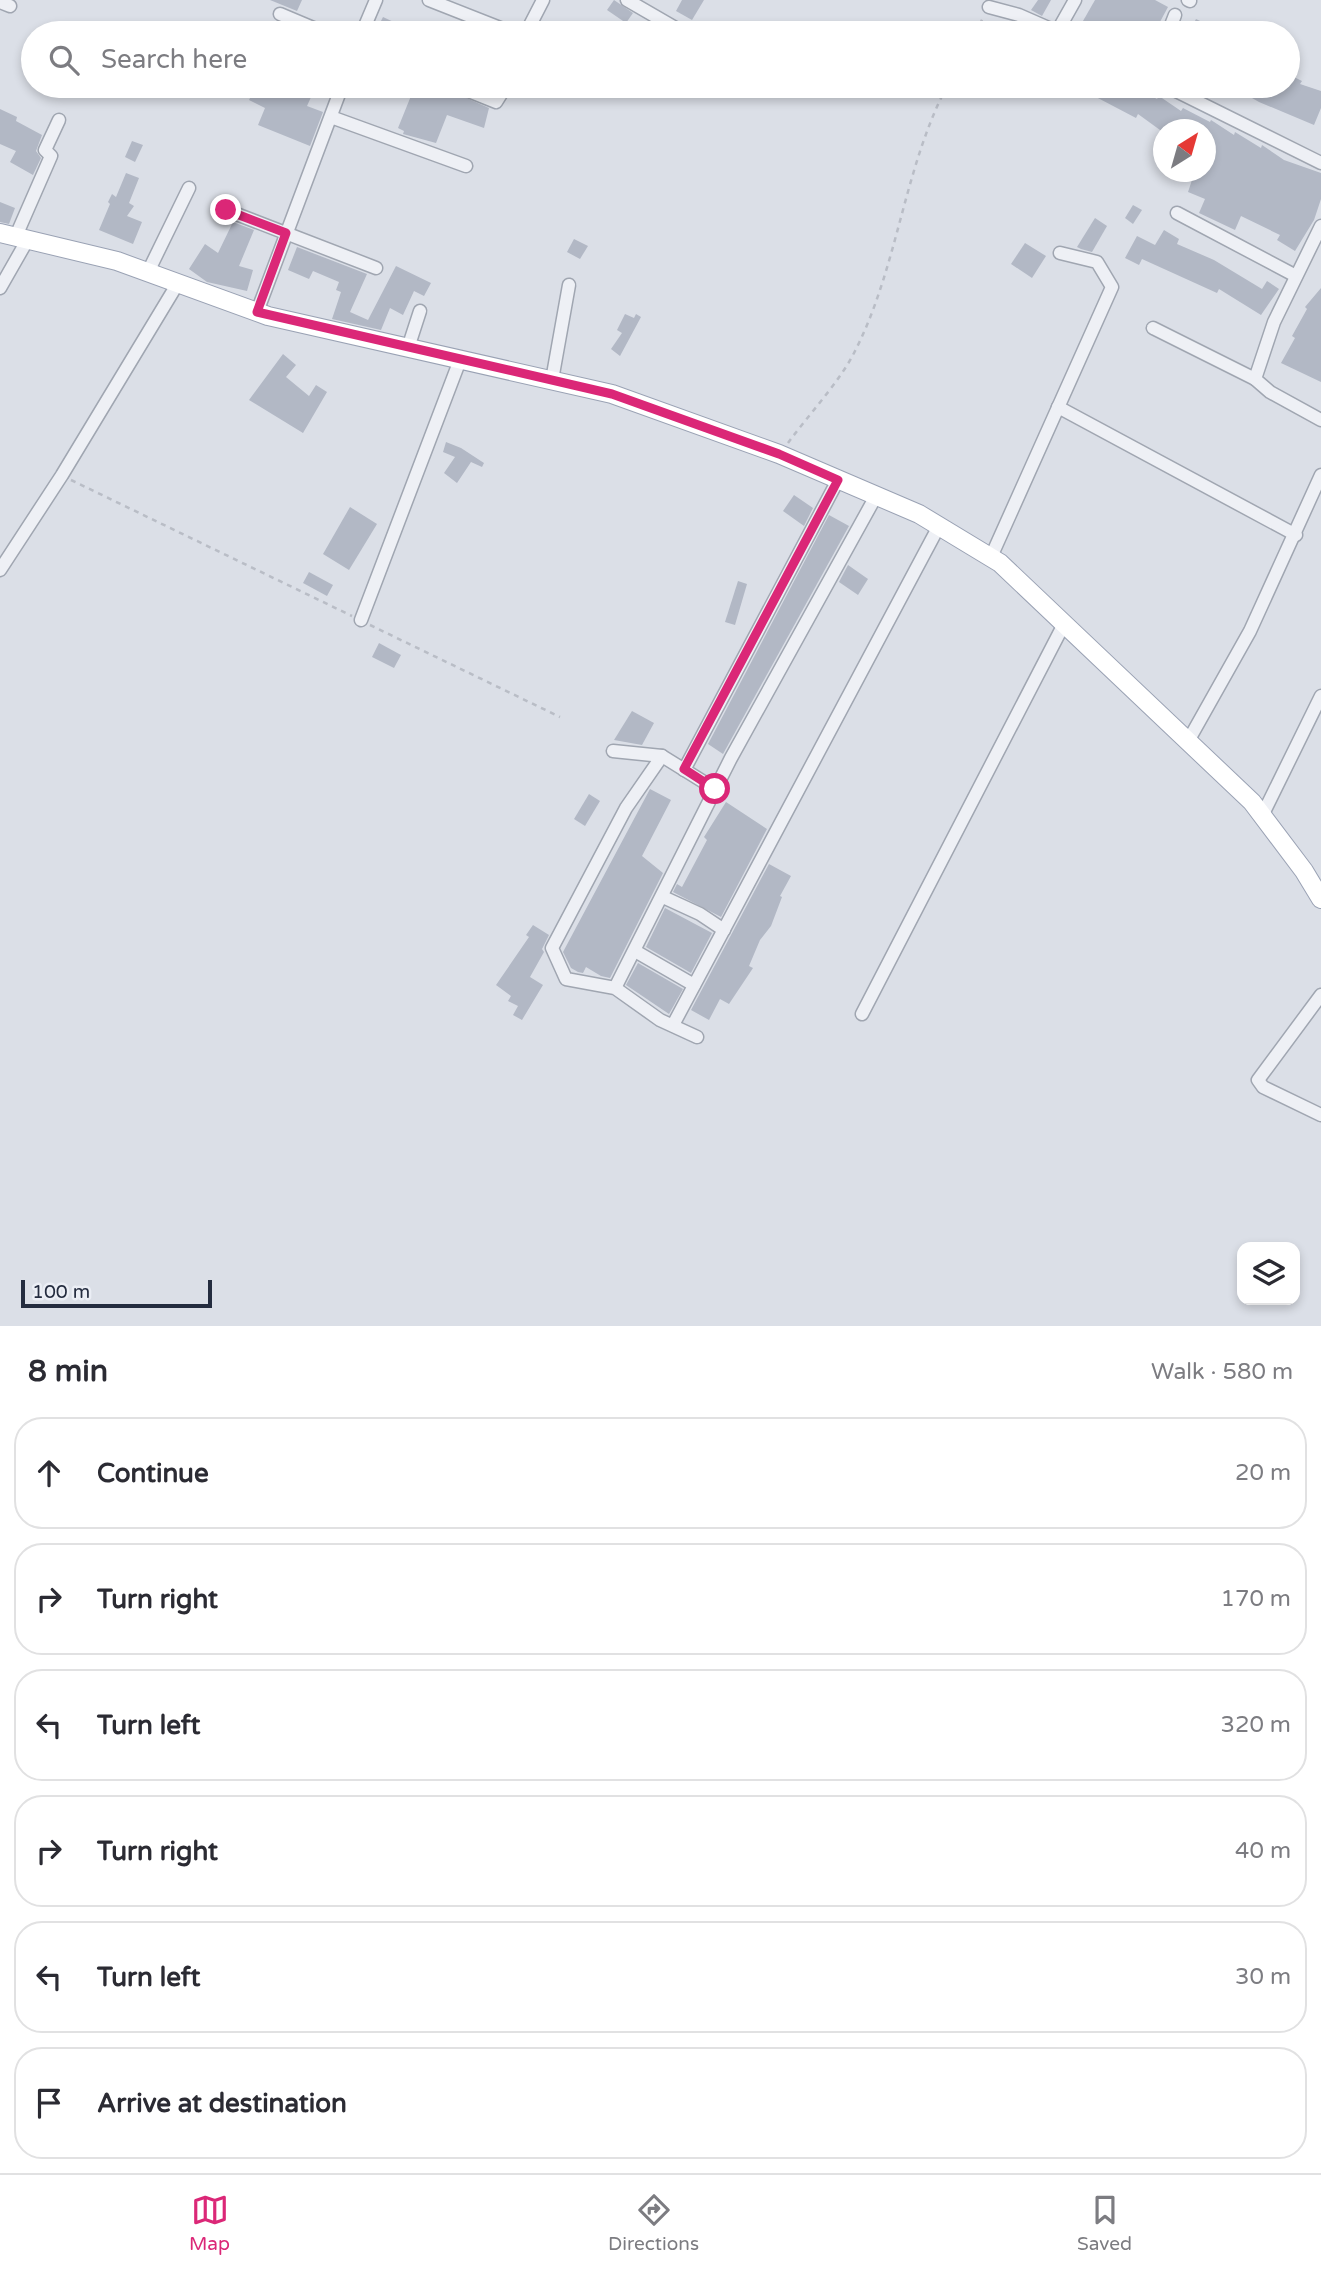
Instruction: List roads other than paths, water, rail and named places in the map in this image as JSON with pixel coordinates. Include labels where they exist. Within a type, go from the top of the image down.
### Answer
[{"type":"main road","points":[[15,236],[117,261],[257,312],[612,394],[779,454],[939,526],[991,557],[1252,802],[1304,871],[1321,899]]},
{"type":"street","points":[[367,21],[376,0]]},
{"type":"street","points":[[429,0],[482,21]]},
{"type":"street","points":[[532,21],[543,0]]},
{"type":"street","points":[[628,0],[664,21]]},
{"type":"street","points":[[1065,21],[1075,0]]},
{"type":"street","points":[[989,7],[1032,21]]},
{"type":"street","points":[[280,14],[297,21]]},
{"type":"street","points":[[1173,21],[1175,15]]},
{"type":"street","points":[[257,312],[338,98]]},
{"type":"street","points":[[1190,98],[1321,163]]},
{"type":"street","points":[[331,117],[466,166]]},
{"type":"street","points":[[0,288],[15,236],[51,156],[45,150],[59,120]]},
{"type":"street","points":[[148,272],[189,188]]},
{"type":"street","points":[[226,210],[376,268]]},
{"type":"street","points":[[1177,213],[1296,276]]},
{"type":"street","points":[[1255,379],[1274,323],[1321,226]]},
{"type":"street","points":[[991,557],[1112,287],[1097,262],[1060,254]]},
{"type":"street","points":[[0,570],[62,475],[178,283]]},
{"type":"street","points":[[552,380],[569,285]]},
{"type":"street","points":[[408,348],[420,311]]},
{"type":"street","points":[[1153,328],[1255,379],[1270,392],[1321,420]]},
{"type":"street","points":[[361,620],[460,359]]},
{"type":"street","points":[[1058,407],[1296,535]]},
{"type":"street","points":[[1187,743],[1251,631],[1321,475]]},
{"type":"street","points":[[684,769],[838,480]]},
{"type":"street","points":[[615,988],[715,789],[876,496]]},
{"type":"street","points":[[673,1025],[939,526]]},
{"type":"street","points":[[862,1014],[1064,624]]},
{"type":"street","points":[[1262,816],[1321,696]]},
{"type":"street","points":[[613,751],[662,756],[715,789]]},
{"type":"street","points":[[662,756],[626,808],[552,948],[566,979],[615,988],[660,1020],[697,1037]]},
{"type":"street","points":[[663,897],[700,914],[724,930]]},
{"type":"street","points":[[635,951],[694,985]]},
{"type":"street","points":[[1321,995],[1258,1080],[1263,1087],[1321,1115]]}]
